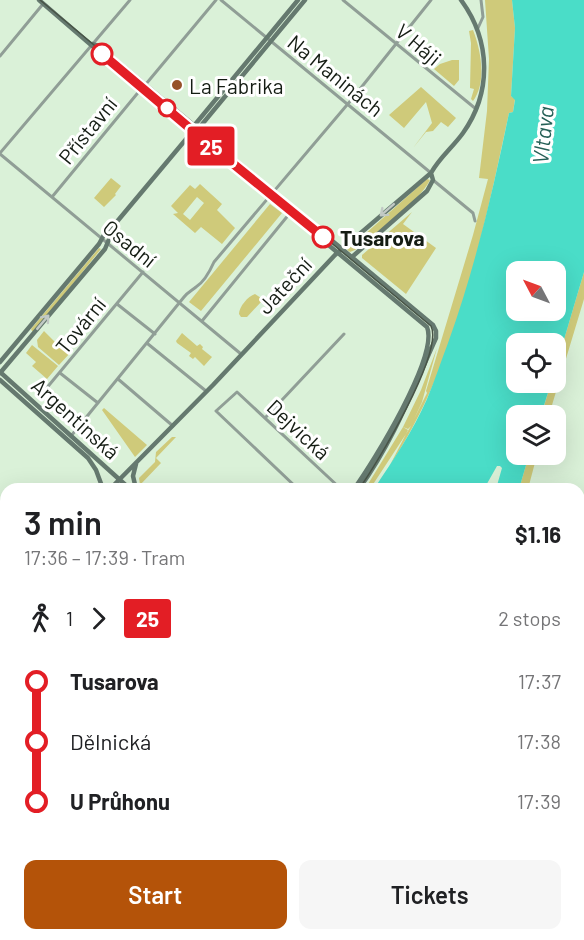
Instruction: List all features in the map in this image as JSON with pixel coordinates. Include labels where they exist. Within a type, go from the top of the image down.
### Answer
[{"type":"street","points":[[0,154],[130,0]]},
{"type":"street","name":"Přístavní","points":[[52,197],[216,0]]},
{"type":"street","name":"Na Maninách","points":[[221,0],[431,173]]},
{"type":"street","points":[[0,362],[192,132],[199,128],[298,0]]},
{"type":"street","points":[[192,132],[194,124],[305,0]]},
{"type":"street","name":"V Háji","points":[[343,0],[476,109]]},
{"type":"street","points":[[71,436],[190,290],[197,287],[209,273],[214,262],[431,0]]},
{"type":"street","name":"Jateční","points":[[115,483],[173,426],[338,252],[431,173],[460,136],[476,109],[485,77],[485,61],[478,28],[461,0]]},
{"type":"street","points":[[478,28],[483,17],[482,0]]},
{"type":"street","points":[[0,56],[41,2],[92,44],[99,46],[186,120],[199,128],[272,193],[290,213],[427,327],[429,341],[416,380],[379,452],[358,483]]},
{"type":"street","points":[[92,44],[95,50],[192,132],[294,208],[433,325],[436,338],[407,407],[381,456],[363,483]]},
{"type":"street","name":"Osadní","points":[[0,154],[241,354]]},
{"type":"street","points":[[431,173],[434,180],[473,213],[475,221]]},
{"type":"street","points":[[348,261],[427,191],[434,180]]},
{"type":"street","points":[[201,321],[294,208]]},
{"type":"street","points":[[0,373],[105,249],[104,240]]},
{"type":"street","name":"Tovární","points":[[40,396],[143,272]]},
{"type":"street","points":[[116,303],[155,334]]},
{"type":"street","points":[[265,418],[344,334]]},
{"type":"street","points":[[23,335],[28,340]]},
{"type":"street","points":[[148,344],[206,391]]},
{"type":"street","name":"Argentinská","points":[[0,373],[123,483]]},
{"type":"street","points":[[60,373],[98,403]]},
{"type":"street","points":[[118,379],[173,426]]},
{"type":"street","name":"Argentinská","points":[[0,380],[88,458],[101,483]]},
{"type":"street","name":"Dejvická","points":[[292,483],[216,411],[237,392],[335,483]]},
{"type":"street","points":[[134,483],[133,473],[139,459]]},
{"type":"shaded area","points":[[485,0],[512,0],[515,28],[511,96],[515,99],[513,112],[509,113],[478,249],[451,340],[413,426],[390,465],[411,426],[408,429],[403,427],[421,390],[437,348],[422,402],[414,419],[427,393],[488,179],[479,178],[487,111],[489,59]]},
{"type":"shaded area","points":[[473,30],[480,57],[481,76],[473,101],[471,99],[474,89],[470,88],[469,31]]},
{"type":"shaded area","points":[[452,60],[459,60],[459,80],[454,86],[434,69]]},
{"type":"shaded area","points":[[421,87],[456,118],[448,127],[441,122],[433,131],[426,132],[413,148],[432,123],[426,102],[404,128],[389,115]]},
{"type":"shaded area","points":[[111,178],[121,186],[104,207],[94,198]]},
{"type":"shaded area","points":[[427,179],[430,180],[417,198],[396,217],[355,250],[350,252],[347,250]]},
{"type":"shaded area","points":[[200,184],[222,204],[217,210],[235,228],[222,244],[201,227],[195,233],[173,214],[178,213],[171,206],[190,185],[195,189]],"holes":[[[197,197],[204,203],[190,220],[183,214]]]},
{"type":"shaded area","points":[[270,204],[282,213],[201,311],[189,302]]},
{"type":"shaded area","points":[[412,212],[403,224],[436,248],[406,294],[362,258],[362,255]]},
{"type":"shaded area","points":[[99,248],[101,249],[34,332],[32,331],[31,329]]},
{"type":"shaded area","points":[[584,272],[584,299],[566,359],[566,333]]},
{"type":"shaded area","points":[[255,294],[261,298],[261,302],[247,317],[241,317],[239,311],[242,305]]},
{"type":"shaded area","points":[[44,331],[57,344],[60,340],[71,352],[59,365],[38,347],[37,340]]},
{"type":"shaded area","points":[[182,333],[197,346],[200,344],[202,349],[212,357],[204,366],[195,357],[193,359],[189,356],[191,353],[177,343]]},
{"type":"shaded area","points":[[32,345],[58,366],[47,379],[32,366],[36,362],[26,353]]},
{"type":"shaded area","points":[[548,393],[556,393],[552,405],[544,405]]},
{"type":"shaded area","points":[[104,408],[147,445],[135,457],[102,410]]},
{"type":"shaded area","points":[[403,427],[408,430],[374,483],[369,483]]},
{"type":"shaded area","points":[[172,437],[176,437],[156,458],[161,463],[140,483],[139,478],[155,462],[156,452]]},
{"type":"shaded area","points":[[526,465],[534,465],[530,483],[521,483]]},
{"type":"water","name":"Vltava","points":[[512,0],[584,0],[584,272],[566,333],[506,333],[506,393],[548,393],[544,405],[506,405],[506,465],[526,465],[521,483],[498,483],[502,468],[497,466],[487,483],[378,483],[421,411],[448,343],[475,258],[509,113],[513,112],[515,100],[511,96],[515,28]]},
{"type":"tram line","points":[[40,0],[431,326],[432,339],[428,359],[419,382],[380,457],[363,483]]},
{"type":"tram line","name":"25","points":[[102,54],[323,237]]},
{"type":"place","name":"La Fabrika","points":[[177,85]]},
{"type":"place","name":"Tusarova","points":[[323,237]]}]
